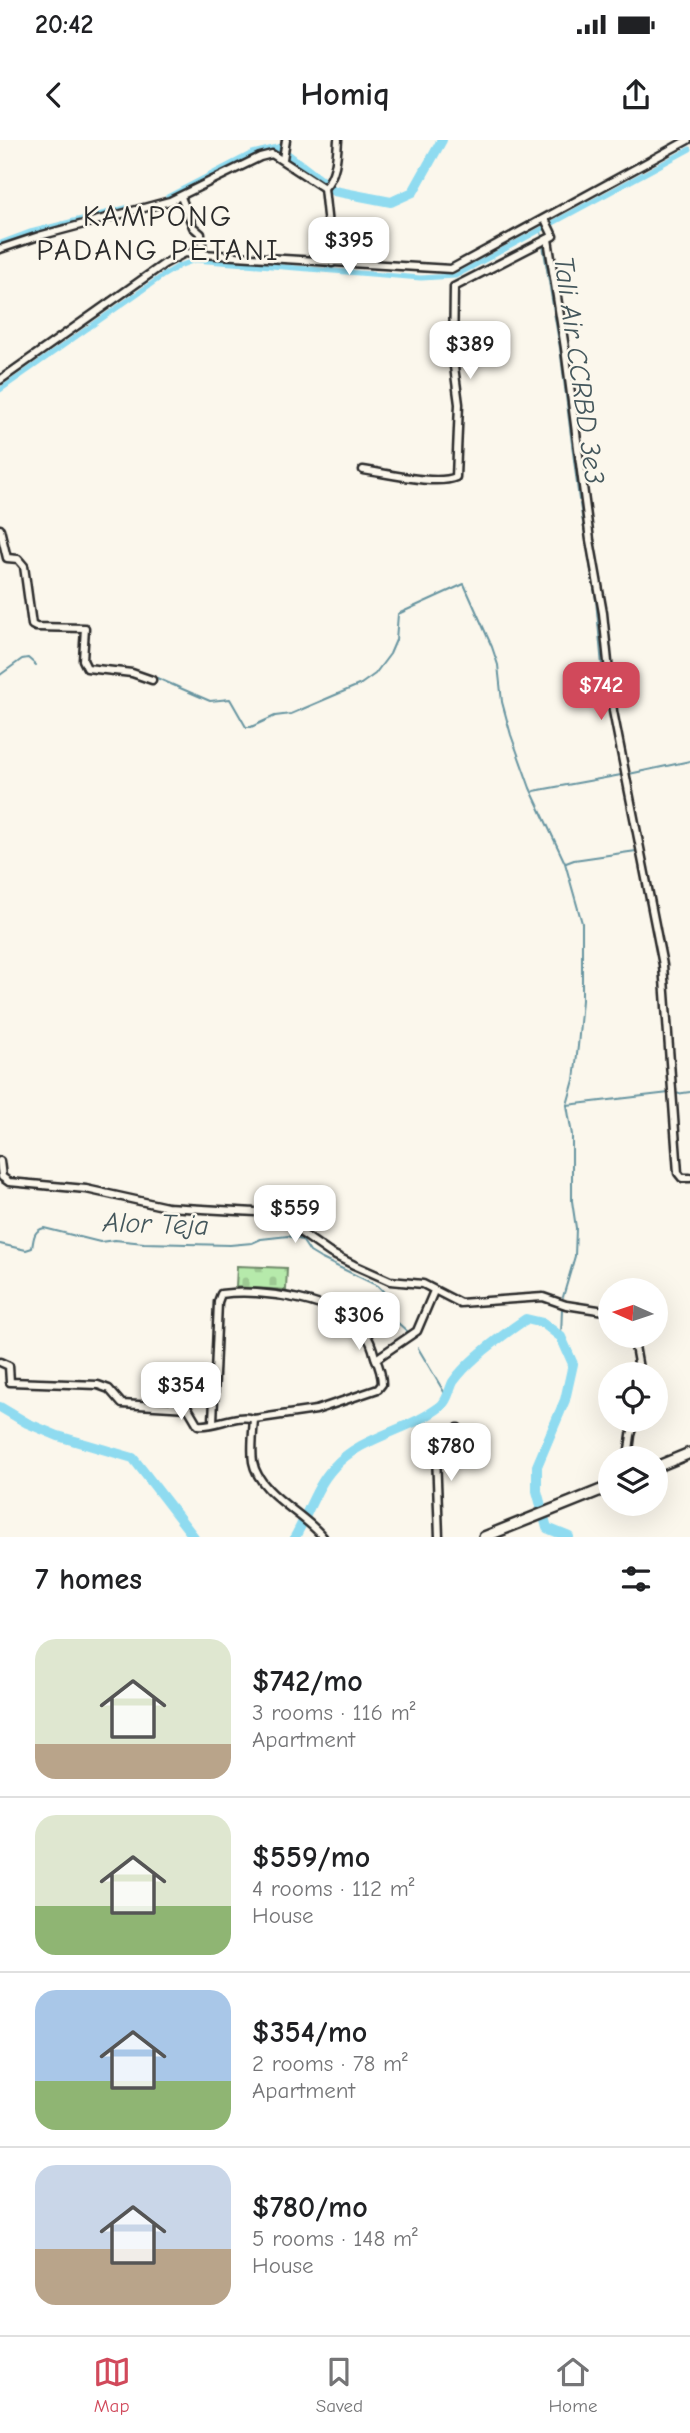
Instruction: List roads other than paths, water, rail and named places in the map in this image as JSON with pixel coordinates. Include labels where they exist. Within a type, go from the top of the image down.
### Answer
[{"type":"main road","points":[[668,1462],[690,1453]]},
{"type":"main road","points":[[484,1537],[497,1535],[598,1491]]},
{"type":"street","points":[[284,155],[286,140]]},
{"type":"street","points":[[331,263],[326,186],[335,165],[338,140]]},
{"type":"street","points":[[0,380],[164,264],[185,254],[451,269],[546,220],[688,140]]},
{"type":"street","points":[[0,249],[181,197],[272,153],[284,155],[326,186]]},
{"type":"street","points":[[181,197],[192,227],[201,234],[203,254]]},
{"type":"street","points":[[546,220],[584,498],[603,613],[613,711],[663,965],[678,1173],[682,1178],[690,1178]]},
{"type":"street","points":[[363,470],[429,479],[456,477],[458,404],[453,359],[454,287],[550,236]]},
{"type":"street","points":[[577,505],[584,498]]},
{"type":"street","points":[[0,529],[7,558],[18,559],[24,566],[32,625],[85,628],[83,660],[87,668],[141,675],[152,680]]},
{"type":"street","points":[[0,1161],[2,1177],[9,1182],[86,1189],[167,1207],[274,1213],[284,1217],[297,1230],[330,1253],[354,1265],[390,1282],[417,1283],[460,1303],[543,1297],[566,1305],[598,1310]]},
{"type":"street","points":[[376,1359],[417,1331],[434,1291]]},
{"type":"street","points":[[0,1362],[9,1366],[9,1382],[98,1385],[109,1389],[122,1404],[188,1408],[198,1425],[206,1426],[213,1422],[247,1417],[254,1419],[316,1410],[377,1389],[382,1382],[376,1359],[364,1332],[338,1311],[283,1295],[221,1294],[218,1302],[213,1422]]},
{"type":"street","points":[[254,1419],[253,1461],[258,1475],[271,1492],[323,1537]]},
{"type":"street","points":[[439,1537],[436,1453],[458,1428]]},
{"type":"waterway","points":[[169,199],[254,155],[279,149],[334,191],[391,202],[413,192],[442,140]]},
{"type":"waterway","points":[[0,390],[164,275],[195,260],[421,278],[455,276],[690,149]]},
{"type":"waterway","points":[[0,246],[32,234],[127,210]]},
{"type":"waterway","name":"Tali Air CCRBD 3e3","points":[[541,231],[542,237]]},
{"type":"waterway","name":"Tali Air CCRBD 3e3","points":[[543,245],[560,348],[579,500]]},
{"type":"waterway","name":"Tali Air CCRBD 3e3","points":[[580,504],[610,708]]},
{"type":"waterway","points":[[157,678],[210,701],[230,699],[246,727],[251,727],[275,716],[291,714],[361,684],[375,674],[390,654],[396,640],[398,614],[464,584],[492,647],[511,735],[530,788],[565,863],[582,923],[582,1000],[574,1080],[567,1105],[572,1135],[575,1256],[563,1297]]},
{"type":"waterway","points":[[0,675],[22,659],[28,658],[36,665]]},
{"type":"waterway","name":"Tali Air CCRBD 3e3","points":[[616,744],[660,969]]},
{"type":"waterway","points":[[629,774],[690,761]]},
{"type":"waterway","points":[[534,791],[621,775]]},
{"type":"waterway","points":[[566,863],[636,851]]},
{"type":"waterway","points":[[676,1094],[690,1092]]},
{"type":"waterway","points":[[567,1105],[669,1093]]},
{"type":"waterway","name":"Alor Teja","points":[[0,1244],[26,1250],[32,1248],[36,1233],[44,1228],[100,1242],[115,1240],[230,1245],[288,1236],[302,1240],[310,1252],[320,1258],[378,1286],[383,1291],[387,1313],[408,1332]]},
{"type":"waterway","points":[[561,1337],[562,1308]]},
{"type":"waterway","points":[[295,1537],[322,1483],[334,1467],[358,1448],[415,1422],[441,1406],[453,1382],[468,1365],[526,1319],[543,1323],[561,1337],[573,1364],[565,1400],[537,1466],[537,1491],[547,1528],[569,1537]]},
{"type":"waterway","name":"Alor Teja","points":[[418,1348],[447,1397]]},
{"type":"waterway","points":[[0,1407],[27,1423],[58,1436],[133,1458],[194,1537]]},
{"type":"district","name":"KAMPONG PADANG PETANI","points":[[158,233]]}]
